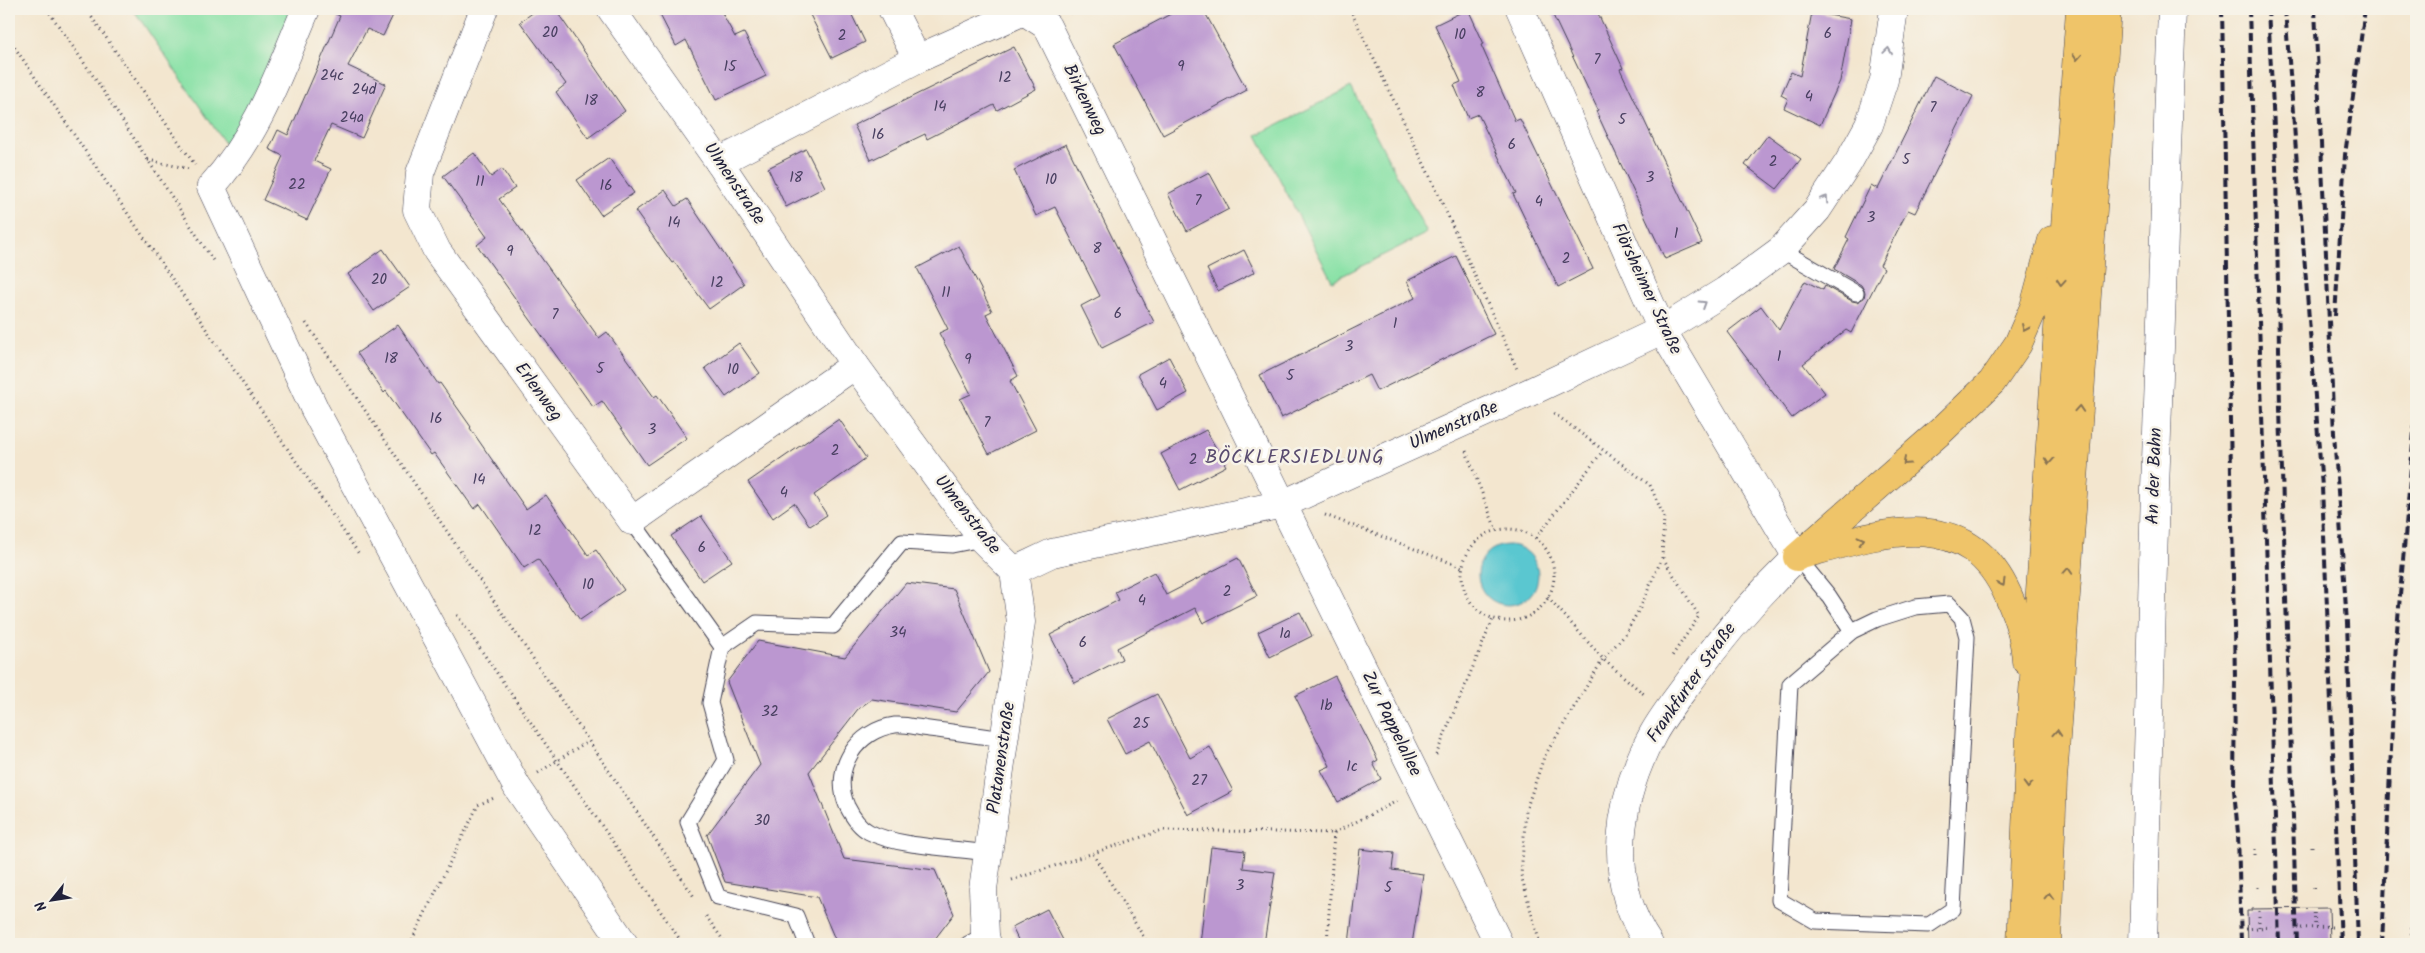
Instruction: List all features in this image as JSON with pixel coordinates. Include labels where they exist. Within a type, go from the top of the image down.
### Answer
[{"type":"highway","points":[[2021,944],[2030,736],[2080,9]]},
{"type":"highway","points":[[2047,944],[2053,780],[2106,9]]},
{"type":"highway","points":[[1797,557],[1935,436],[1992,382],[2018,344],[2034,307],[2068,181]]},
{"type":"highway","points":[[1797,557],[1876,536],[1924,531],[1963,542],[1981,555],[2003,584],[2017,618],[2025,652],[2030,736]]},
{"type":"street","points":[[306,9],[251,135],[229,166],[204,178],[315,410],[517,786],[624,944]]},
{"type":"street","name":"Erlenweg","points":[[484,9],[420,173],[417,210],[437,251],[632,522]]},
{"type":"street","name":"Ulmenstraße","points":[[611,9],[719,162],[855,365],[982,539],[1014,571],[1052,553],[1283,504],[1662,330],[1725,291],[1782,250],[1817,210],[1848,164],[1869,125],[1884,80],[1894,9]]},
{"type":"street","points":[[892,9],[917,59]]},
{"type":"street","name":"Flörsheimer Straße","points":[[1520,9],[1662,330],[1797,557]]},
{"type":"street","name":"An der Bahn","points":[[2143,944],[2154,490],[2172,9]]},
{"type":"street","name":"Birkenweg","points":[[719,162],[917,59],[1024,11],[1047,26],[1283,504]]},
{"type":"street","points":[[632,522],[855,365]]},
{"type":"street","name":"Zur Pappelallee","points":[[1283,504],[1499,944]]},
{"type":"street","name":"Frankfurter Straße","points":[[1649,944],[1628,898],[1621,852],[1625,806],[1636,770],[1654,733],[1709,655],[1760,593],[1797,557]]},
{"type":"street","name":"Platanenstraße","points":[[980,941],[982,889],[1021,622],[1014,571]]},
{"type":"lane","points":[[1782,250],[1856,293]]},
{"type":"lane","points":[[632,522],[722,647]]},
{"type":"lane","points":[[807,944],[796,916],[718,897],[688,822],[726,760],[710,703],[722,647],[756,623],[834,626],[902,542],[952,545],[982,539]]},
{"type":"lane","points":[[1797,557],[1829,596],[1852,631]]},
{"type":"lane","points":[[1949,604],[1962,618],[1967,637],[1953,909],[1929,925],[1815,921],[1779,900],[1790,684],[1852,631],[1877,619],[1915,607],[1949,604]]},
{"type":"lane","points":[[988,853],[885,840],[866,831],[852,816],[844,797],[842,777],[847,757],[860,740],[877,729],[897,725],[1005,739]]},
{"type":"path","points":[[47,9],[217,267]]},
{"type":"path","points":[[86,9],[204,178]]},
{"type":"path","points":[[1350,9],[1435,187],[1528,393],[1602,452],[1650,485],[1664,517],[1662,558],[1624,636],[1603,659],[1544,757],[1526,810],[1522,875],[1540,944]]},
{"type":"path","points":[[9,39],[361,556]]},
{"type":"path","points":[[148,160],[204,178]]},
{"type":"path","points":[[300,314],[698,904]]},
{"type":"path","points":[[1456,425],[1496,530]]},
{"type":"path","points":[[1536,538],[1602,452]]},
{"type":"path","points":[[1283,504],[1332,516],[1462,567]]},
{"type":"path","points":[[1496,530],[1521,530],[1536,538],[1552,561],[1554,579],[1548,597],[1536,611],[1520,620],[1493,619],[1484,615],[1470,602],[1463,586],[1462,567],[1473,543],[1496,530]]},
{"type":"path","points":[[1548,597],[1603,659],[1646,696]]},
{"type":"path","points":[[456,612],[683,944]]},
{"type":"path","points":[[982,889],[1163,830],[1334,833],[1422,788],[1493,619]]},
{"type":"path","points":[[410,944],[478,805],[517,786],[588,741]]},
{"type":"path","points":[[2411,944],[2416,806]]},
{"type":"path","points":[[1327,944],[1334,833]]},
{"type":"path","points":[[2312,846],[2312,851]]},
{"type":"path","points":[[2255,855],[2256,848]]},
{"type":"path","points":[[1094,854],[1148,944]]},
{"type":"path","points":[[2314,908],[2315,928]]},
{"type":"path","points":[[2259,911],[2260,928]]},
{"type":"path","points":[[704,912],[726,944]]},
{"type":"path","points":[[2301,928],[2334,927]]},
{"type":"path","points":[[2246,929],[2271,928]]},
{"type":"green space","points":[[133,9],[293,9],[244,126],[226,145]]},
{"type":"green space","points":[[1351,87],[1427,233],[1332,281],[1257,135]]},
{"type":"water","points":[[1502,545],[1514,545],[1525,550],[1533,558],[1538,569],[1536,587],[1525,600],[1514,605],[1502,605],[1491,600],[1483,592],[1478,581],[1478,569],[1483,558],[1491,550]]},
{"type":"building","points":[[324,9],[396,9],[383,36],[367,29],[348,66],[386,84],[362,138],[331,125],[314,161],[331,169],[307,220],[263,200],[283,156],[269,149],[278,130],[288,135],[340,16]]},
{"type":"building","points":[[538,9],[555,9],[625,111],[588,138],[556,92],[566,84],[520,22]]},
{"type":"building","points":[[657,9],[720,9],[735,37],[744,33],[766,76],[716,100],[686,40],[676,46]]},
{"type":"building","points":[[807,9],[849,9],[865,42],[832,58]]},
{"type":"building","points":[[1180,9],[1203,9],[1247,90],[1163,135],[1114,44]]},
{"type":"building","points":[[1468,9],[1484,44],[1481,45],[1515,121],[1520,119],[1593,269],[1558,287],[1513,194],[1516,193],[1478,114],[1468,118],[1454,85],[1461,82],[1435,25]]},
{"type":"building","points":[[1550,9],[1596,9],[1623,68],[1620,69],[1702,243],[1665,259]]},
{"type":"building","points":[[1812,12],[1851,19],[1840,81],[1820,125],[1784,108],[1788,99],[1781,95],[1791,72],[1800,76]]},
{"type":"building","points":[[1014,47],[1036,89],[997,110],[994,105],[927,139],[925,134],[871,160],[854,125]]},
{"type":"building","points":[[1934,76],[1973,96],[1915,213],[1908,210],[1880,265],[1884,268],[1851,333],[1846,330],[1803,364],[1825,393],[1792,418],[1727,332],[1761,306],[1779,330],[1805,281],[1823,290],[1825,286],[1852,301],[1857,302],[1864,298],[1865,292],[1861,285],[1834,269],[1849,239],[1846,237],[1871,185],[1878,189]]},
{"type":"building","points":[[1768,135],[1801,159],[1777,189],[1745,165]]},
{"type":"building","points":[[1066,144],[1154,322],[1102,348],[1081,306],[1100,296],[1055,207],[1036,216],[1014,170]]},
{"type":"building","points":[[806,149],[825,187],[786,207],[768,168]]},
{"type":"building","points":[[474,153],[491,177],[502,169],[515,188],[499,199],[599,338],[607,332],[654,397],[657,395],[687,438],[647,465],[602,401],[593,407],[477,245],[487,237],[443,176]]},
{"type":"building","points":[[609,158],[634,193],[601,215],[577,180]]},
{"type":"building","points":[[1209,172],[1229,209],[1187,231],[1168,194]]},
{"type":"building","points":[[665,190],[676,206],[687,199],[744,284],[709,309],[674,262],[672,263],[635,211]]},
{"type":"building","points":[[959,246],[992,311],[986,314],[1018,376],[1010,381],[1036,430],[989,454],[960,399],[971,394],[939,333],[948,329],[917,268]]},
{"type":"building","points":[[383,249],[410,287],[374,311],[348,274]]},
{"type":"building","points":[[1244,250],[1255,272],[1218,291],[1207,269]]},
{"type":"building","points":[[1456,256],[1494,334],[1377,391],[1369,375],[1281,418],[1260,375],[1415,298],[1407,281]]},
{"type":"building","points":[[398,325],[438,384],[440,383],[471,427],[526,509],[546,495],[588,555],[596,550],[624,590],[580,620],[538,559],[524,568],[480,504],[474,509],[434,453],[431,455],[386,391],[384,393],[357,353]]},
{"type":"building","points":[[739,343],[760,373],[726,397],[705,368]]},
{"type":"building","points":[[1169,357],[1188,393],[1157,410],[1138,374]]},
{"type":"building","points":[[839,419],[866,458],[814,495],[827,515],[810,526],[794,503],[773,518],[748,482]]},
{"type":"building","points":[[1206,430],[1226,466],[1180,490],[1161,454]]},
{"type":"building","points":[[701,516],[732,561],[702,581],[671,536]]},
{"type":"building","points":[[1238,558],[1257,596],[1203,623],[1195,608],[1117,648],[1122,659],[1075,683],[1050,635],[1119,600],[1115,592],[1154,572],[1166,595]]},
{"type":"building","points":[[906,583],[954,589],[989,672],[956,712],[872,699],[858,709],[809,772],[844,859],[935,870],[954,914],[931,944],[837,944],[817,897],[725,882],[707,835],[760,765],[727,682],[758,641],[845,657]]},
{"type":"building","points":[[1300,612],[1312,636],[1270,657],[1258,632]]},
{"type":"building","points":[[1335,676],[1378,760],[1373,763],[1381,779],[1338,802],[1321,770],[1330,766],[1295,696]]},
{"type":"building","points":[[1157,694],[1190,758],[1210,747],[1233,791],[1188,815],[1150,741],[1125,754],[1107,719]]},
{"type":"building","points":[[1211,847],[1245,851],[1243,868],[1275,872],[1264,944],[1200,944]]},
{"type":"building","points":[[1360,849],[1394,853],[1392,870],[1423,874],[1412,944],[1349,944]]},
{"type":"building","points":[[2329,908],[2330,944],[2248,944],[2247,911],[2252,911],[2252,909]]},
{"type":"building","points":[[1047,909],[1065,944],[1020,944],[1012,927]]},
{"type":"railway","points":[[2222,9],[2235,678],[2234,790],[2238,833],[2241,944]]},
{"type":"railway","points":[[2249,9],[2279,944]]},
{"type":"railway","points":[[2268,9],[2276,167],[2280,409],[2297,944]]},
{"type":"railway","points":[[2285,9],[2322,487],[2341,944]]},
{"type":"railway","points":[[2315,9],[2334,433],[2347,623],[2358,944]]},
{"type":"railway","points":[[2335,316],[2345,155],[2365,9]]},
{"type":"railway","points":[[2382,944],[2396,642],[2416,409]]},
{"type":"district","name":"BÖCKLERSIEDLUNG","points":[[1295,458]]}]
